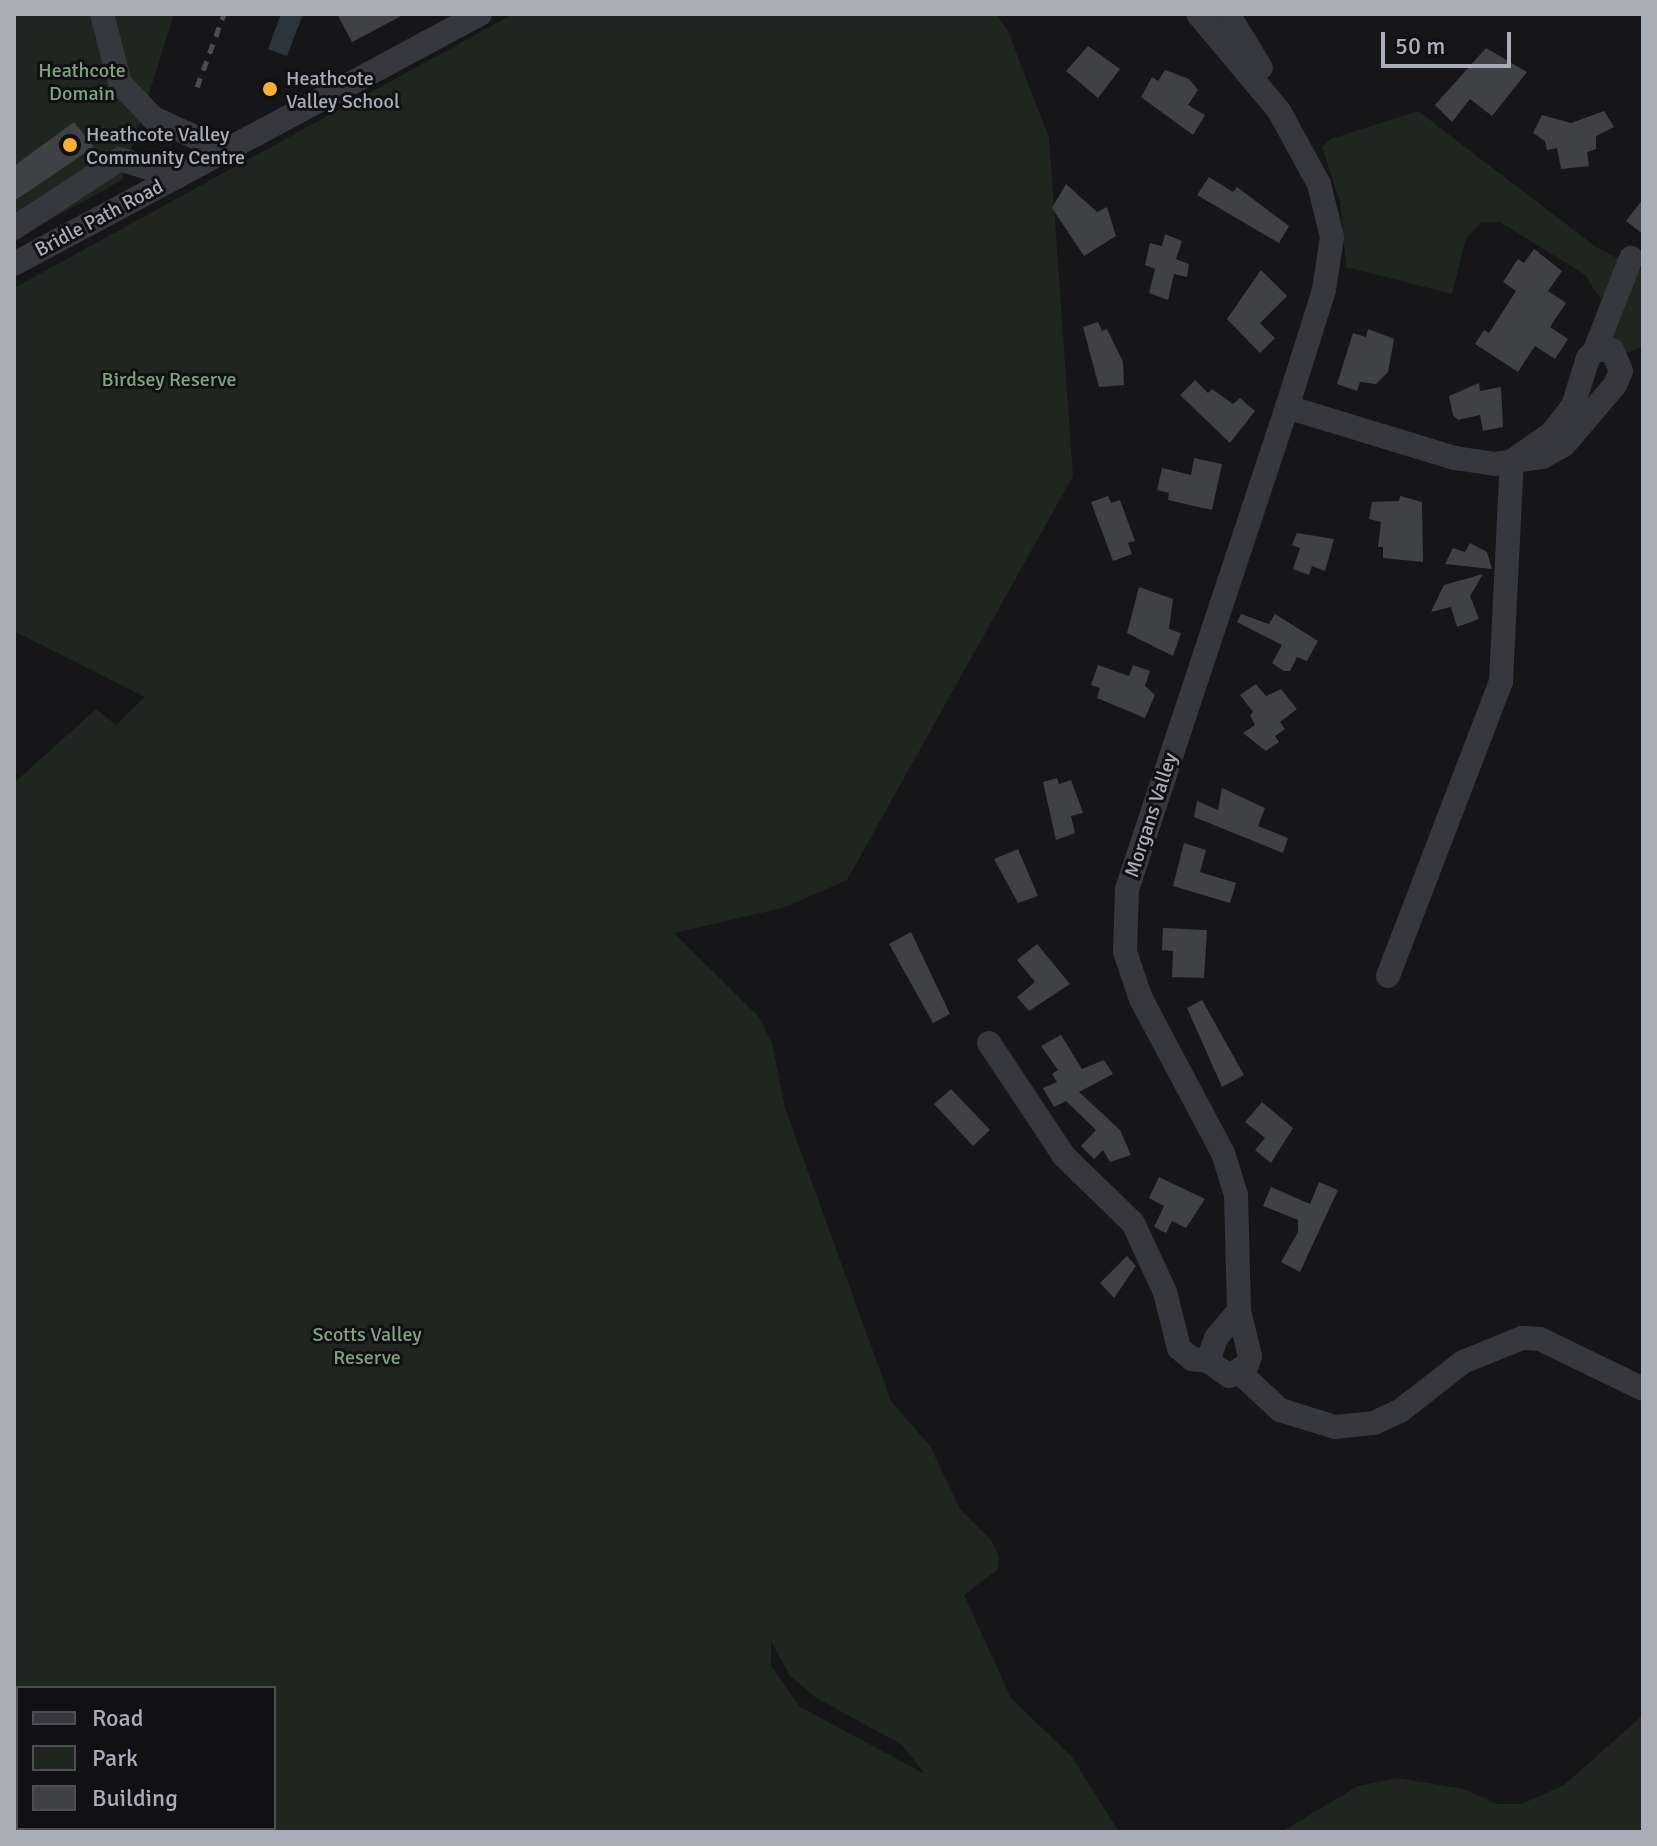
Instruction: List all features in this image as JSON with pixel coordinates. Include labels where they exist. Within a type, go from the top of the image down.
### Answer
[{"type":"street","points":[[102,14],[120,83],[153,118],[228,152]]},
{"type":"street","name":"Bridle Path Road","points":[[14,264],[228,152],[480,14]]},
{"type":"street","name":"Morgans Valley","points":[[1198,14],[1279,111]]},
{"type":"street","name":"Morgans Valley","points":[[1228,14],[1245,37],[1279,111],[1319,184],[1332,237],[1324,290],[1127,889],[1125,952],[1141,999],[1223,1153],[1236,1195],[1239,1311],[1250,1356],[1239,1372]]},
{"type":"street","points":[[14,228],[120,159],[177,177]]},
{"type":"street","points":[[1512,461],[1552,433],[1573,406],[1631,258]]},
{"type":"street","points":[[1287,407],[1455,458],[1512,461],[1542,457],[1564,445],[1593,415],[1621,371],[1612,350],[1595,350]]},
{"type":"street","points":[[1388,976],[1501,682],[1512,461]]},
{"type":"street","points":[[989,1043],[1064,1156],[1133,1223],[1165,1292],[1179,1348],[1192,1359],[1208,1361],[1217,1372],[1239,1372],[1280,1410],[1335,1427],[1374,1423],[1400,1411],[1463,1362],[1522,1338],[1540,1339],[1643,1389]]},
{"type":"street","points":[[1208,1361],[1216,1338],[1239,1311]]},
{"type":"green space","name":"Heathcote Domain","points":[[14,14],[174,14],[122,180],[14,240]]},
{"type":"green space","name":"Scotts Valley Reserve","points":[[513,14],[996,14],[1008,31],[1049,138],[1073,476],[847,880],[783,908],[674,933],[759,1017],[772,1043],[785,1108],[891,1401],[930,1446],[960,1509],[991,1540],[999,1556],[997,1570],[964,1595],[1011,1698],[1072,1757],[1119,1832],[14,1832],[14,783],[96,709],[116,725],[145,697],[14,631],[14,288]],"holes":[[[771,1641],[790,1676],[815,1697],[902,1745],[925,1774],[800,1707],[771,1666]]]},
{"type":"green space","points":[[1418,111],[1596,247],[1643,272],[1643,346],[1625,354],[1611,343],[1602,301],[1584,274],[1500,222],[1481,222],[1466,239],[1452,294],[1346,267],[1341,205],[1322,147],[1331,139]]},
{"type":"green space","points":[[1643,1715],[1643,1832],[1281,1832],[1358,1786],[1398,1778],[1464,1789],[1497,1804],[1522,1804],[1564,1785]]},
{"type":"shaded area","points":[[281,14],[303,14],[287,56],[268,49]]},
{"type":"building","points":[[337,14],[405,14],[352,42]]},
{"type":"building","points":[[1088,46],[1120,69],[1098,98],[1066,71]]},
{"type":"building","points":[[1486,48],[1527,72],[1492,116],[1470,99],[1452,122],[1435,105]]},
{"type":"building","points":[[1165,70],[1189,79],[1198,90],[1188,105],[1205,115],[1193,135],[1141,97],[1152,77],[1158,81]]},
{"type":"building","points":[[1604,111],[1614,127],[1596,136],[1596,149],[1587,152],[1589,166],[1561,169],[1557,148],[1547,150],[1545,141],[1533,133],[1542,115],[1571,123]]},
{"type":"building","points":[[74,122],[94,147],[14,201],[14,166]]},
{"type":"building","points":[[1209,177],[1233,192],[1237,187],[1289,226],[1279,243],[1197,195]]},
{"type":"building","points":[[1066,184],[1097,212],[1107,207],[1116,236],[1084,256],[1052,208]]},
{"type":"building","points":[[1643,199],[1643,234],[1626,221]]},
{"type":"building","points":[[1165,234],[1182,241],[1176,259],[1189,264],[1187,277],[1174,274],[1168,300],[1149,293],[1155,269],[1145,265],[1150,243],[1162,246]]},
{"type":"building","points":[[1534,249],[1562,271],[1548,291],[1566,303],[1550,327],[1568,339],[1555,359],[1535,346],[1518,372],[1475,344],[1484,330],[1489,333],[1516,291],[1503,282],[1518,259],[1524,263]]},
{"type":"building","points":[[1261,270],[1287,296],[1260,323],[1275,338],[1260,353],[1227,319]]},
{"type":"building","points":[[1098,322],[1102,331],[1107,329],[1123,362],[1124,385],[1099,387],[1083,327]]},
{"type":"building","points":[[1368,329],[1394,339],[1388,372],[1376,384],[1360,382],[1357,391],[1337,384],[1353,333],[1366,337]]},
{"type":"building","points":[[1195,380],[1208,393],[1212,389],[1233,404],[1240,398],[1255,411],[1230,443],[1180,395]]},
{"type":"building","points":[[1479,383],[1480,391],[1501,387],[1503,427],[1483,431],[1480,415],[1458,420],[1453,415],[1449,396]]},
{"type":"building","points":[[1194,458],[1222,464],[1212,510],[1168,500],[1169,493],[1157,490],[1162,468],[1191,475]]},
{"type":"building","points":[[1108,496],[1111,503],[1120,500],[1135,541],[1128,543],[1132,554],[1113,561],[1091,502]]},
{"type":"building","points":[[1400,496],[1422,502],[1423,562],[1383,558],[1383,547],[1378,547],[1381,522],[1369,519],[1372,502],[1399,501]]},
{"type":"building","points":[[1297,533],[1334,539],[1325,571],[1312,566],[1309,575],[1293,569],[1300,548],[1292,545]]},
{"type":"building","points":[[1470,543],[1487,552],[1492,569],[1445,564],[1453,548],[1465,552]]},
{"type":"building","points":[[1483,574],[1470,596],[1479,619],[1457,627],[1451,607],[1431,612],[1444,585]]},
{"type":"building","points":[[1139,587],[1173,599],[1169,629],[1181,633],[1173,656],[1127,633]]},
{"type":"building","points":[[1241,614],[1269,624],[1275,614],[1318,641],[1307,661],[1297,657],[1290,671],[1284,671],[1272,663],[1282,645],[1237,622]]},
{"type":"building","points":[[1098,665],[1129,676],[1133,665],[1150,671],[1145,686],[1155,695],[1145,718],[1097,698],[1100,688],[1091,685]]},
{"type":"building","points":[[1256,684],[1266,696],[1281,689],[1297,709],[1280,722],[1285,729],[1275,736],[1279,742],[1266,751],[1243,733],[1255,725],[1250,715],[1253,712],[1240,695]]},
{"type":"building","points":[[1057,778],[1059,784],[1071,780],[1083,813],[1071,816],[1075,833],[1056,840],[1043,782]]},
{"type":"building","points":[[1222,788],[1265,808],[1258,826],[1288,838],[1283,853],[1194,817],[1197,801],[1218,810]]},
{"type":"building","points":[[1184,843],[1206,850],[1200,872],[1236,883],[1230,903],[1173,886]]},
{"type":"building","points":[[1018,849],[1038,896],[1018,903],[994,859]]},
{"type":"building","points":[[1163,928],[1207,930],[1204,978],[1172,977],[1173,951],[1162,950]]},
{"type":"building","points":[[911,932],[950,1014],[933,1023],[889,944]]},
{"type":"building","points":[[1037,944],[1070,984],[1029,1011],[1017,997],[1035,982],[1017,960]]},
{"type":"building","points":[[1202,1000],[1244,1075],[1222,1087],[1187,1008]]},
{"type":"building","points":[[1061,1035],[1082,1069],[1104,1060],[1113,1074],[1079,1092],[1120,1130],[1131,1155],[1110,1162],[1103,1150],[1094,1159],[1081,1146],[1096,1130],[1066,1101],[1054,1107],[1043,1088],[1057,1082],[1052,1074],[1058,1070],[1041,1046]]},
{"type":"building","points":[[951,1089],[990,1130],[973,1146],[934,1104]]},
{"type":"building","points":[[1262,1102],[1293,1128],[1271,1163],[1255,1150],[1265,1138],[1245,1122]]},
{"type":"building","points":[[1159,1177],[1205,1199],[1186,1228],[1172,1221],[1166,1233],[1154,1227],[1164,1206],[1149,1198]]},
{"type":"building","points":[[1319,1182],[1338,1190],[1300,1272],[1281,1262],[1298,1232],[1298,1220],[1263,1206],[1271,1187],[1310,1204]]},
{"type":"building","points":[[1127,1256],[1136,1266],[1114,1298],[1100,1283]]},
{"type":"railway","points":[[197,87],[224,14]]},
{"type":"place","name":"Heathcote Valley School","points":[[270,89]]},
{"type":"place","name":"Heathcote Valley Community Centre","points":[[70,145]]},
{"type":"park label","name":"Birdsey Reserve","points":[[169,379]]}]
